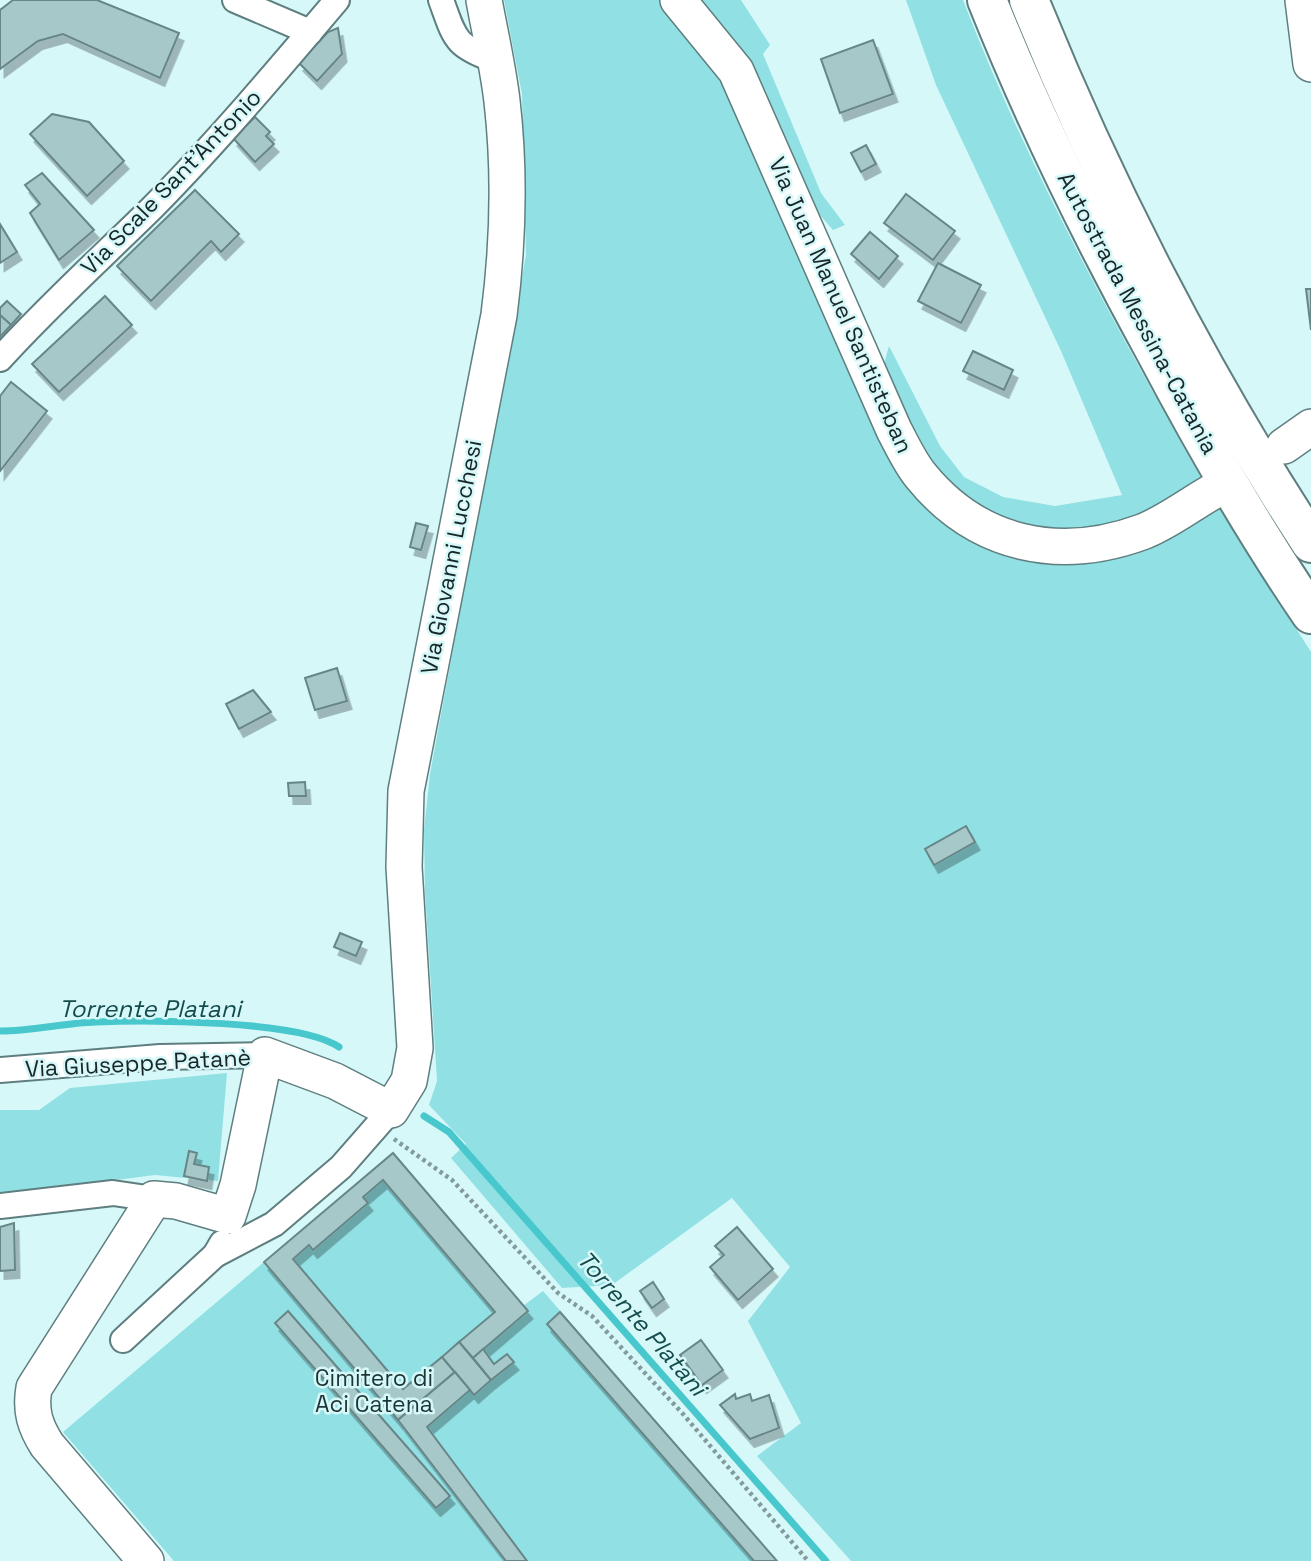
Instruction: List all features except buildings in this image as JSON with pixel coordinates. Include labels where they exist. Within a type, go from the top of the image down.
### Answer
[{"type":"highway","name":"Autostrada Messina-Catania","points":[[987,0],[1044,131],[1135,315],[1216,461],[1311,614]]},
{"type":"highway","name":"Autostrada Messina-Catania","points":[[1029,0],[1085,128],[1163,285],[1241,429],[1311,543]]},
{"type":"street","points":[[235,0],[310,32]]},
{"type":"street","name":"Via Scale Sant'Antonio","points":[[0,359],[45,310],[153,206],[337,0]]},
{"type":"street","points":[[441,0],[455,36],[468,51],[495,60]]},
{"type":"street","name":"Via Giovanni Lucchesi","points":[[383,1119],[409,1081],[415,1048],[404,867],[406,791],[499,316],[505,269],[503,114],[484,0]]},
{"type":"street","name":"Via Juan Manuel Santisteban","points":[[678,0],[736,71],[894,430],[919,475],[956,512],[1003,537],[1029,544],[1048,548],[1095,547],[1145,531],[1212,492]]},
{"type":"street","points":[[1303,0],[1311,64]]},
{"type":"street","points":[[122,1340],[215,1255],[226,1238],[228,1216],[238,1185],[265,1055]]},
{"type":"street","name":"Via Giuseppe Patanè","points":[[0,1070],[160,1057],[265,1055],[335,1081],[383,1119]]},
{"type":"street","points":[[215,1255],[274,1224],[341,1167],[383,1119]]},
{"type":"street","points":[[0,1206],[113,1193],[154,1199],[228,1216]]},
{"type":"street","points":[[146,1561],[47,1445],[36,1427],[31,1404],[34,1388],[154,1199]]},
{"type":"path","points":[[383,1119],[452,1180],[558,1293],[592,1316],[700,1434],[808,1561]]},
{"type":"green space","points":[[504,0],[661,0],[721,71],[944,522],[995,552],[1047,565],[1097,563],[1134,554],[1219,507],[1311,652],[1311,1561],[851,1561],[757,1456],[801,1423],[748,1321],[790,1267],[732,1198],[612,1285],[562,1288],[451,1158],[466,1144],[429,1105],[437,1081],[425,892],[424,830],[430,774],[526,255],[522,94]]},
{"type":"green space","points":[[695,0],[741,0],[770,45],[763,54],[821,193],[845,225],[833,230],[812,206]]},
{"type":"green space","points":[[906,0],[963,0],[1015,124],[1074,246],[1204,483],[1140,520],[1096,530],[1049,531],[1011,522],[968,501],[931,467],[908,424],[884,364],[889,346],[940,446],[964,477],[1003,497],[1055,506],[1122,495],[1061,351],[936,85]]},
{"type":"green space","points":[[227,1073],[218,1181],[155,1175],[0,1195],[0,1110],[39,1110],[70,1088]]},
{"type":"green space","name":"Cimitero di Aci Catena","points":[[393,1153],[523,1306],[543,1291],[777,1561],[174,1561],[63,1432]]},
{"type":"waterway","name":"Torrente Platani","points":[[0,1031],[96,1022],[222,1024],[292,1031],[339,1047]]},
{"type":"waterway","name":"Torrente Platani","points":[[424,1116],[449,1132],[826,1561]]}]
